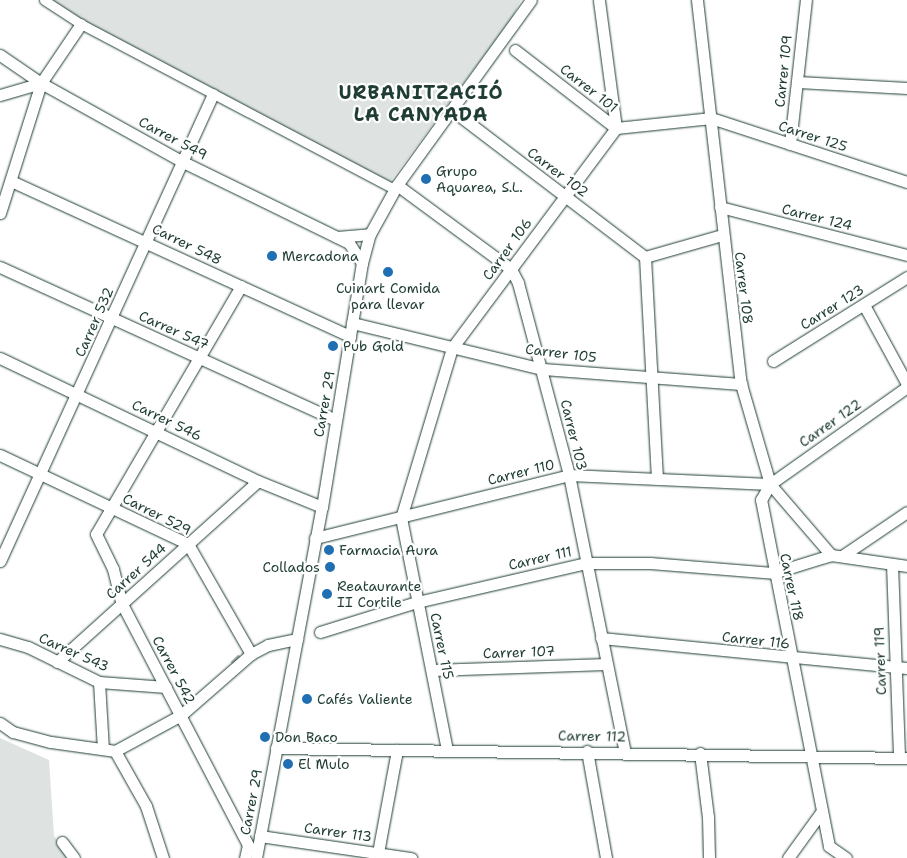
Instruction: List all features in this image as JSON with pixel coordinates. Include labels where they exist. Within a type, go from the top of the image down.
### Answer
[{"type":"street","points":[[44,0],[80,24],[396,187],[511,269]]},
{"type":"street","name":"Carrer 29","points":[[256,858],[322,507],[362,263],[370,234],[396,187],[530,0]]},
{"type":"street","points":[[599,0],[616,128]]},
{"type":"street","name":"Carrer 108","points":[[697,0],[722,235],[741,384],[770,484],[837,555]]},
{"type":"street","name":"Carrer 109","points":[[790,144],[806,0]]},
{"type":"street","points":[[0,213],[41,83],[80,24]]},
{"type":"street","name":"Carrer 101","points":[[515,50],[616,128],[711,118]]},
{"type":"street","name":"Carrer 549","points":[[0,55],[41,83],[181,161],[337,236]]},
{"type":"street","points":[[798,82],[907,88]]},
{"type":"street","points":[[0,95],[41,83]]},
{"type":"street","name":"Carrer 532","points":[[0,561],[213,94]]},
{"type":"street","name":"Carrer 102","points":[[452,110],[645,257]]},
{"type":"street","name":"Carrer 125","points":[[711,118],[907,182]]},
{"type":"street","name":"Carrer 106","points":[[401,518],[452,348],[616,128]]},
{"type":"street","name":"Carrer 548","points":[[11,181],[147,241],[350,336]]},
{"type":"street","name":"Carrer 124","points":[[720,207],[907,255]]},
{"type":"street","points":[[337,236],[370,234]]},
{"type":"street","points":[[657,479],[645,257],[722,235]]},
{"type":"street","points":[[337,236],[349,243],[362,263]]},
{"type":"street","name":"Carrer 547","points":[[0,267],[336,420]]},
{"type":"street","name":"Carrer 103","points":[[511,269],[518,283],[569,476],[625,752]]},
{"type":"street","name":"Carrer 123","points":[[773,361],[864,306],[907,277]]},
{"type":"street","name":"Carrer 542","points":[[241,286],[110,506],[96,534],[113,569],[122,604],[248,845]]},
{"type":"street","points":[[864,306],[907,385]]},
{"type":"street","name":"Carrer 105","points":[[352,323],[542,369],[741,384]]},
{"type":"street","name":"Carrer 546","points":[[0,358],[156,430],[258,481],[322,507]]},
{"type":"street","name":"Carrer 122","points":[[770,484],[907,385]]},
{"type":"street","name":"Carrer 529","points":[[0,454],[188,544],[251,654]]},
{"type":"street","name":"Carrer 110","points":[[315,538],[569,476],[770,484]]},
{"type":"street","name":"Carrer 544","points":[[57,662],[258,481]]},
{"type":"street","name":"Carrer 118","points":[[770,484],[761,500],[773,573],[793,659],[830,846],[846,858]]},
{"type":"street","points":[[773,573],[837,555],[907,512]]},
{"type":"street","name":"Carrer 115","points":[[401,518],[447,750]]},
{"type":"street","points":[[837,555],[907,566]]},
{"type":"street","name":"Carrer 111","points":[[320,632],[417,602],[586,563],[650,562],[773,573]]},
{"type":"street","name":"Carrer 119","points":[[892,564],[895,667],[903,758]]},
{"type":"street","name":"Carrer 116","points":[[601,638],[793,659],[907,668]]},
{"type":"street","name":"Carrer 543","points":[[0,639],[28,647],[99,682],[166,687]]},
{"type":"street","points":[[0,723],[13,732],[51,742],[115,751],[181,715],[251,654],[268,645],[296,639]]},
{"type":"street","name":"Carrer 107","points":[[432,670],[606,664]]},
{"type":"street","points":[[99,682],[103,749]]},
{"type":"street","name":"Carrer 112","points":[[276,748],[587,751],[903,758]]},
{"type":"street","points":[[377,856],[397,750]]},
{"type":"street","points":[[115,751],[146,806],[163,858]]},
{"type":"street","points":[[587,751],[606,858]]},
{"type":"street","points":[[700,753],[708,817],[709,858]]},
{"type":"street","points":[[788,858],[822,812]]},
{"type":"street","name":"Carrer 113","points":[[260,836],[377,856],[411,858]]},
{"type":"street","points":[[62,842],[74,858]]},
{"type":"street","name":"Carrer 29","points":[[245,858],[248,845]]},
{"type":"shaded area","points":[[47,0],[521,0],[512,18],[390,182],[82,22]]},
{"type":"shaded area","points":[[0,738],[49,760],[54,836],[70,858],[0,858]]},
{"type":"waterway","points":[[232,662],[238,656]]},
{"type":"place","name":"Grupo Aquarea, S.L.","points":[[426,179]]},
{"type":"place","name":"Mercadona","points":[[272,256]]},
{"type":"place","name":"Cuinart Comida para llevar","points":[[388,272]]},
{"type":"place","name":"Pub Gold","points":[[333,346]]},
{"type":"place","name":"Farmacia Aura","points":[[329,550]]},
{"type":"place","name":"Collados","points":[[330,567]]},
{"type":"place","name":"Reataurante II Cortile","points":[[327,594]]},
{"type":"place","name":"Cafés Valiente","points":[[307,699]]},
{"type":"place","name":"Don Baco","points":[[265,737]]},
{"type":"place","name":"El Mulo","points":[[288,764]]},
{"type":"district","name":"URBANITZACIÓ LA CANYADA","points":[[421,104]]}]
